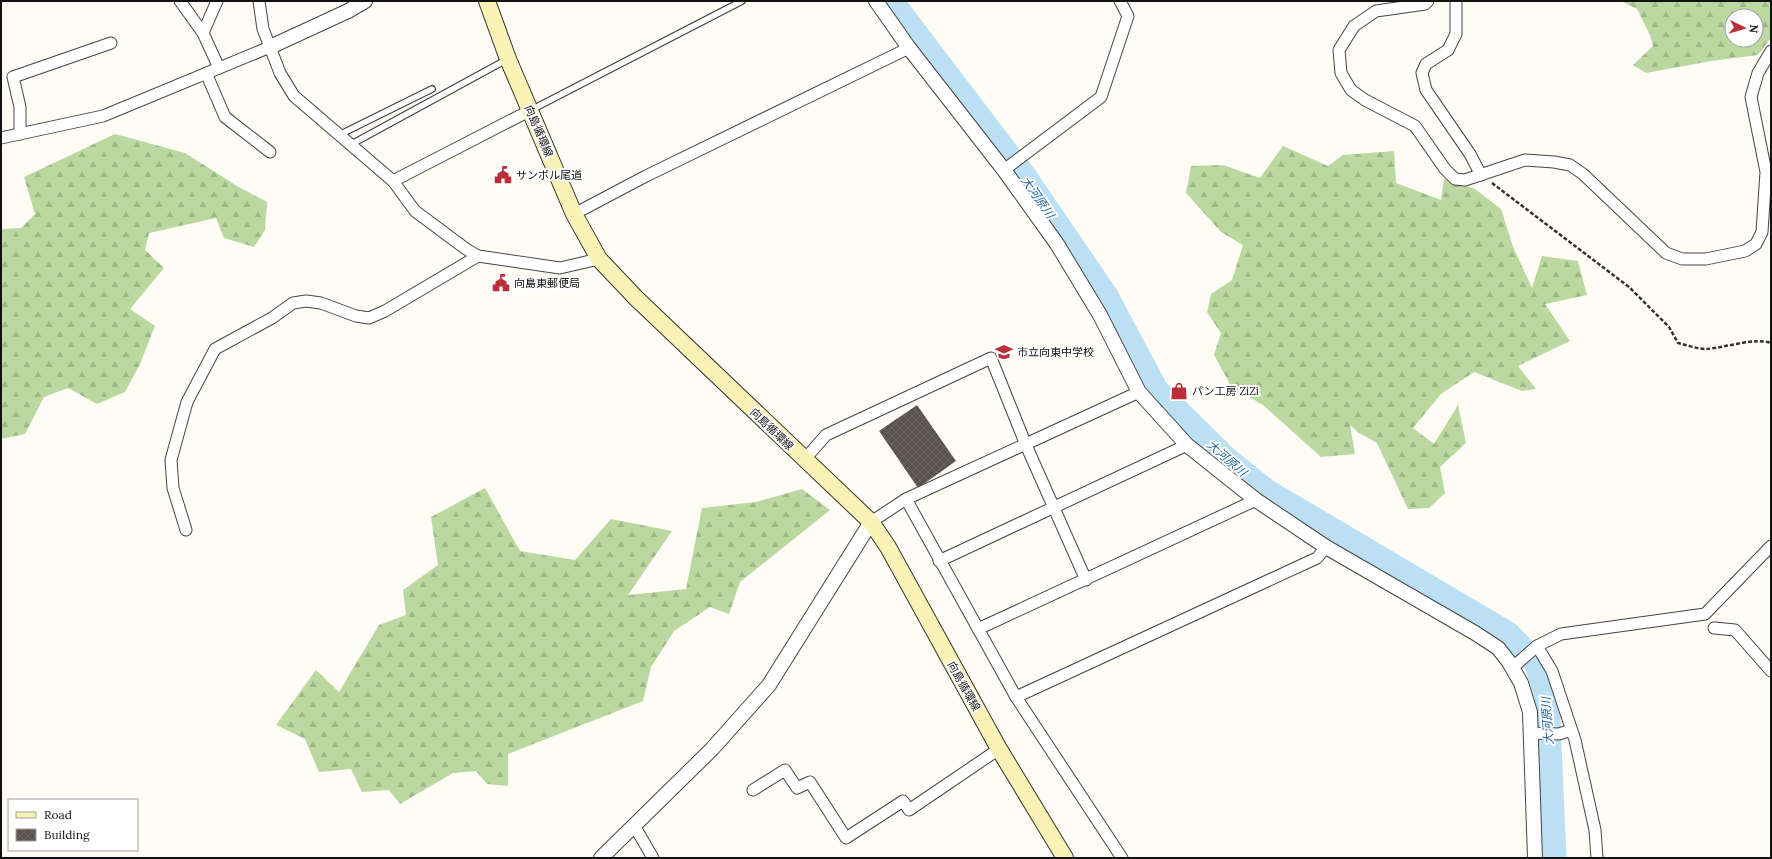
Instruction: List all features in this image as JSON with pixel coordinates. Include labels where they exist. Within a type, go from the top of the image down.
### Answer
[{"type":"main road","name":"向島循環線","points":[[487,1],[508,58],[574,214],[599,258],[636,298],[804,460],[871,522],[888,547],[999,749],[1065,858]]},
{"type":"street","points":[[180,1],[203,33],[219,68]]},
{"type":"street","points":[[203,33],[217,1]]},
{"type":"street","points":[[259,1],[264,29],[270,47],[280,73],[294,96],[393,182],[415,211],[466,249],[478,256],[560,268],[599,258]]},
{"type":"street","points":[[1,138],[103,116],[270,47],[348,11],[365,1]]},
{"type":"street","points":[[876,1],[1058,244],[1100,315],[1139,392],[1187,445],[1256,500],[1326,547],[1475,633],[1498,648],[1517,664],[1530,712],[1535,858]]},
{"type":"street","points":[[1004,170],[1101,97],[1128,16],[1120,1]]},
{"type":"street","points":[[1428,1],[1425,4],[1376,11],[1354,26],[1339,50],[1341,73],[1351,90],[1365,100],[1415,126],[1445,169],[1455,179],[1465,180],[1524,160],[1554,162],[1570,165],[1583,174],[1666,253],[1682,259],[1706,259],[1745,251],[1756,244],[1762,232],[1766,172],[1751,97],[1758,73],[1771,51]]},
{"type":"street","points":[[1456,1],[1456,34],[1448,50],[1426,64],[1422,73],[1426,90],[1470,154],[1481,175]]},
{"type":"street","points":[[20,134],[20,107],[13,77],[111,43]]},
{"type":"street","points":[[574,214],[646,176],[910,48]]},
{"type":"street","points":[[206,73],[225,116],[270,152]]},
{"type":"street","points":[[393,182],[530,110]]},
{"type":"street","points":[[186,530],[172,488],[171,460],[187,402],[215,349],[272,318],[293,303],[306,301],[321,303],[356,316],[370,318],[385,312],[478,256]]},
{"type":"street","points":[[804,460],[826,435],[991,358],[1026,445],[1055,507],[1086,580]]},
{"type":"street","points":[[601,858],[635,827],[712,749],[769,685],[871,522],[906,499],[1139,392]]},
{"type":"street","points":[[940,561],[1187,445]]},
{"type":"street","points":[[906,499],[1016,697],[1122,858]]},
{"type":"street","points":[[978,629],[1256,500]]},
{"type":"street","points":[[1517,664],[1537,646],[1561,634],[1705,614],[1771,546]]},
{"type":"street","points":[[1016,697],[1317,558],[1326,547]]},
{"type":"street","points":[[1714,628],[1735,630],[1771,671]]},
{"type":"street","points":[[1537,646],[1552,671],[1571,730],[1595,830],[1596,858]]},
{"type":"street","points":[[1530,733],[1559,734],[1571,730]]},
{"type":"street","points":[[753,790],[786,770],[797,788],[810,782],[846,838],[903,801],[909,810],[999,749]]},
{"type":"street","points":[[635,827],[653,858]]},
{"type":"lane","points":[[530,110],[742,1]]},
{"type":"lane","points":[[350,145],[508,58]]},
{"type":"lane","points":[[338,135],[432,89]]},
{"type":"path","points":[[1481,175],[1629,287],[1669,327],[1678,343],[1704,349],[1764,341],[1771,343]]},
{"type":"green space","points":[[1621,1],[1771,1],[1771,38],[1764,47],[1764,8],[1724,8],[1724,48],[1763,48],[1758,55],[1711,61],[1646,73],[1633,65],[1653,46],[1650,35],[1637,9]]},
{"type":"green space","points":[[115,134],[185,153],[237,186],[267,202],[265,230],[254,247],[224,238],[216,218],[149,233],[145,250],[164,268],[130,309],[155,326],[140,364],[125,392],[97,404],[68,388],[44,397],[25,434],[1,439],[1,229],[21,228],[35,214],[24,177]]},
{"type":"green space","points":[[1283,146],[1328,166],[1343,155],[1394,151],[1396,183],[1441,200],[1444,179],[1475,189],[1501,209],[1513,247],[1532,288],[1542,256],[1578,261],[1587,295],[1545,304],[1570,341],[1518,366],[1536,389],[1522,391],[1474,372],[1441,394],[1413,428],[1434,444],[1458,405],[1466,443],[1440,467],[1445,493],[1429,508],[1408,509],[1377,443],[1359,433],[1350,425],[1355,454],[1321,457],[1263,405],[1231,386],[1214,355],[1221,333],[1207,312],[1211,294],[1232,280],[1243,245],[1221,232],[1186,193],[1191,166],[1223,165],[1260,178]]},
{"type":"green space","points":[[485,488],[520,551],[575,560],[611,519],[672,531],[628,595],[686,589],[702,508],[756,502],[802,489],[830,510],[740,582],[729,614],[710,607],[674,631],[651,667],[643,701],[508,754],[508,786],[487,784],[476,771],[453,773],[400,804],[389,790],[362,792],[351,769],[319,772],[305,739],[276,725],[316,670],[339,692],[379,625],[406,615],[403,590],[438,565],[431,517]]},
{"type":"building","name":"パン工房 ZiZi","points":[[1180,388],[1183,392],[1178,394],[1176,390]]},
{"type":"building","points":[[917,405],[956,461],[918,488],[879,431]]},
{"type":"waterway","name":"大河原川","points":[[891,1],[1024,176],[1106,296],[1156,390],[1225,458],[1266,491],[1508,634],[1537,664],[1547,698],[1554,858]]},
{"type":"place","name":"サンボル尾道","points":[[503,175]]},
{"type":"place","name":"向島東郵便局","points":[[501,283]]},
{"type":"place","name":"市立向東中学校","points":[[1004,352]]},
{"type":"place","name":"パン工房 ZiZi","points":[[1179,391]]}]
